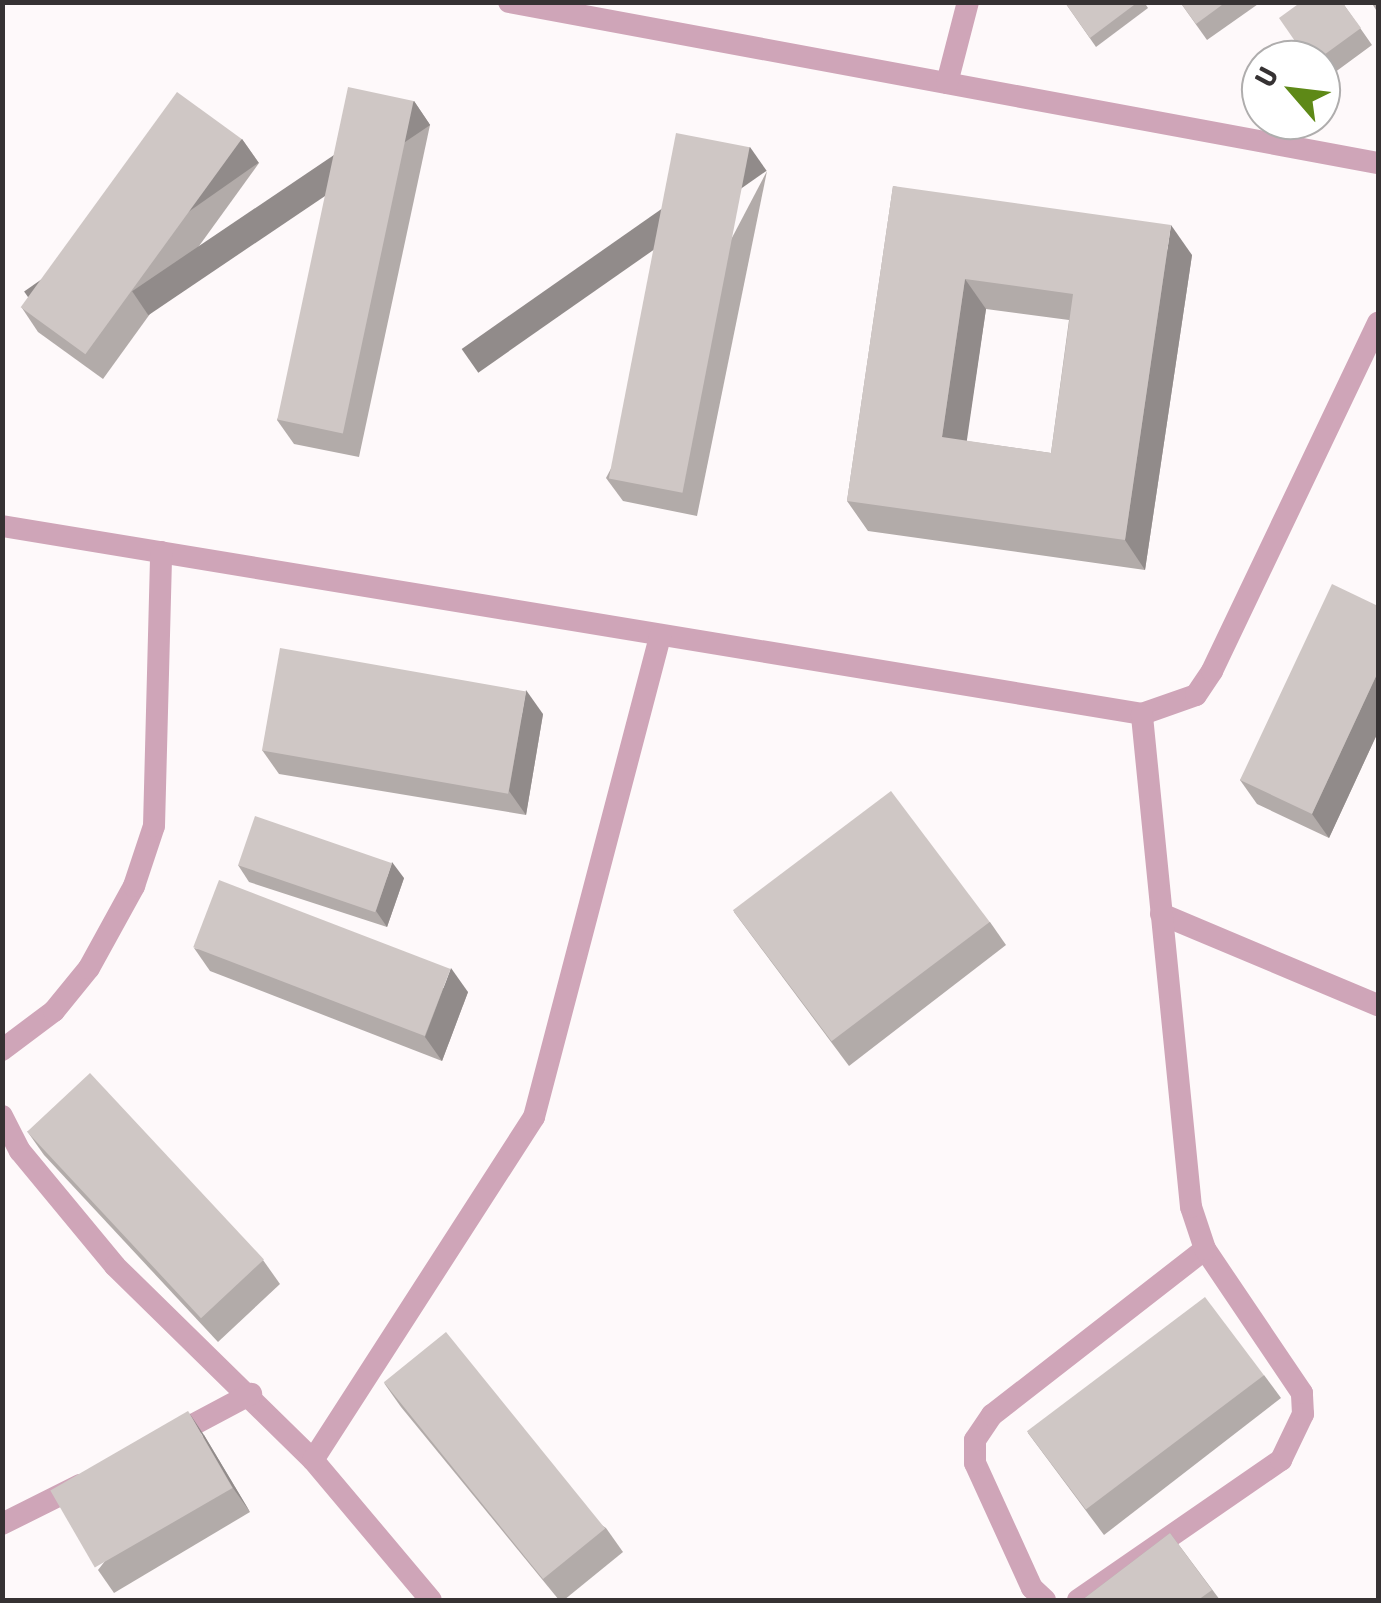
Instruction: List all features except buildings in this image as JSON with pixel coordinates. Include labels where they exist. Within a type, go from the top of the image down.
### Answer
[{"type":"lane","points":[[509,2],[1378,163]]},
{"type":"lane","points":[[947,84],[968,2]]},
{"type":"lane","points":[[2,526],[1142,714],[1174,708],[1196,695],[1212,671],[1378,323]]},
{"type":"lane","points":[[2,1050],[54,1011],[89,968],[134,886],[154,826],[161,552]]},
{"type":"lane","points":[[313,1460],[534,1118],[660,636]]},
{"type":"lane","points":[[1078,1600],[1280,1460],[1298,1434],[1302,1393],[1205,1249],[1191,1207],[1142,714]]},
{"type":"lane","points":[[1162,914],[1378,1005]]},
{"type":"lane","points":[[2,1116],[20,1151],[115,1266],[251,1394],[313,1460],[430,1600]]},
{"type":"lane","points":[[1045,1600],[1032,1588],[975,1464],[975,1440],[992,1415],[1205,1249]]},
{"type":"lane","points":[[148,1449],[251,1394]]},
{"type":"lane","points":[[2,1524],[96,1476]]}]
